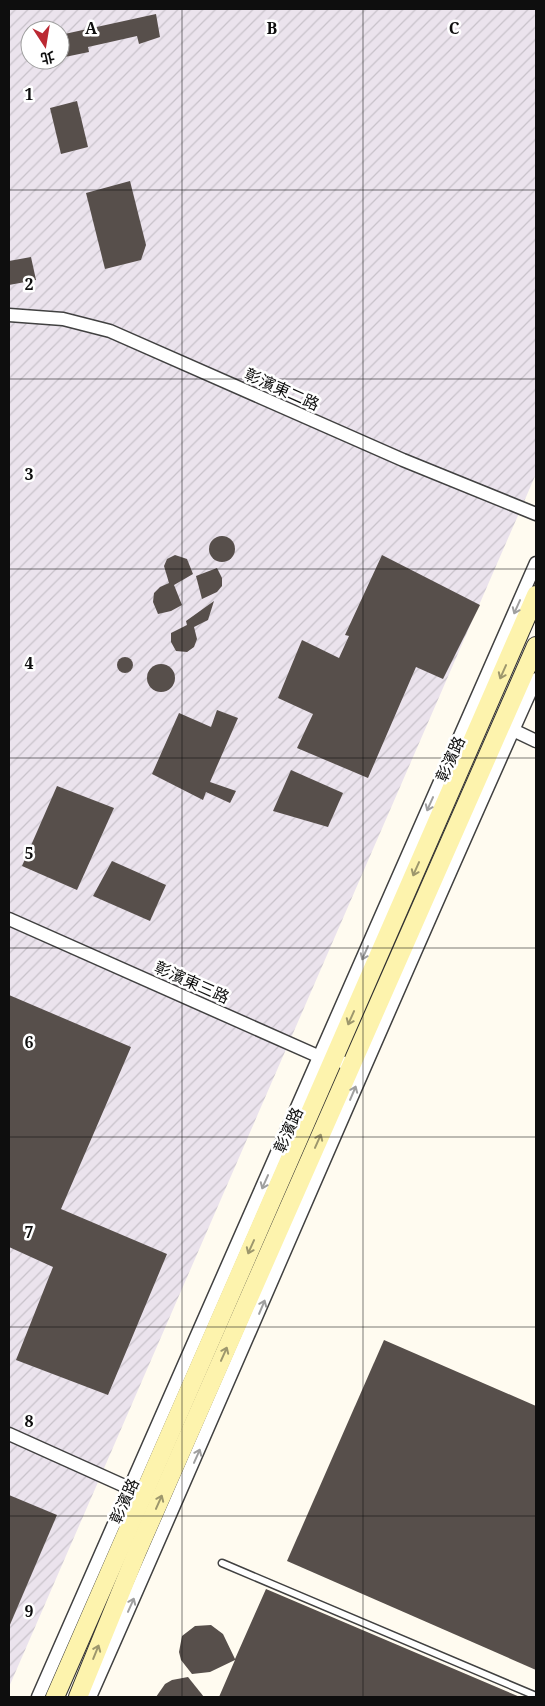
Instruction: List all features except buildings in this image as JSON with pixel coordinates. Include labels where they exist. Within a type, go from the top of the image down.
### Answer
[{"type":"street","name":"彰濱東二路","points":[[9,315],[16,313],[63,319],[110,331],[403,460],[536,514]]},
{"type":"street","name":"彰濱路","points":[[55,1697],[536,563]]},
{"type":"street","name":"彰濱路","points":[[38,1697],[129,1488],[536,595]]},
{"type":"street","name":"彰濱路","points":[[90,1697],[224,1394],[357,1068],[536,646]]},
{"type":"street","name":"彰濱路","points":[[78,1697],[141,1543],[536,679]]},
{"type":"street","points":[[513,730],[536,741]]},
{"type":"street","name":"彰濱東三路","points":[[9,919],[327,1057],[357,1068]]},
{"type":"street","points":[[9,1434],[129,1488]]},
{"type":"lane","points":[[222,1563],[536,1696]]},
{"type":"shaded area","points":[[9,9],[536,9],[536,474],[9,1687]]}]
